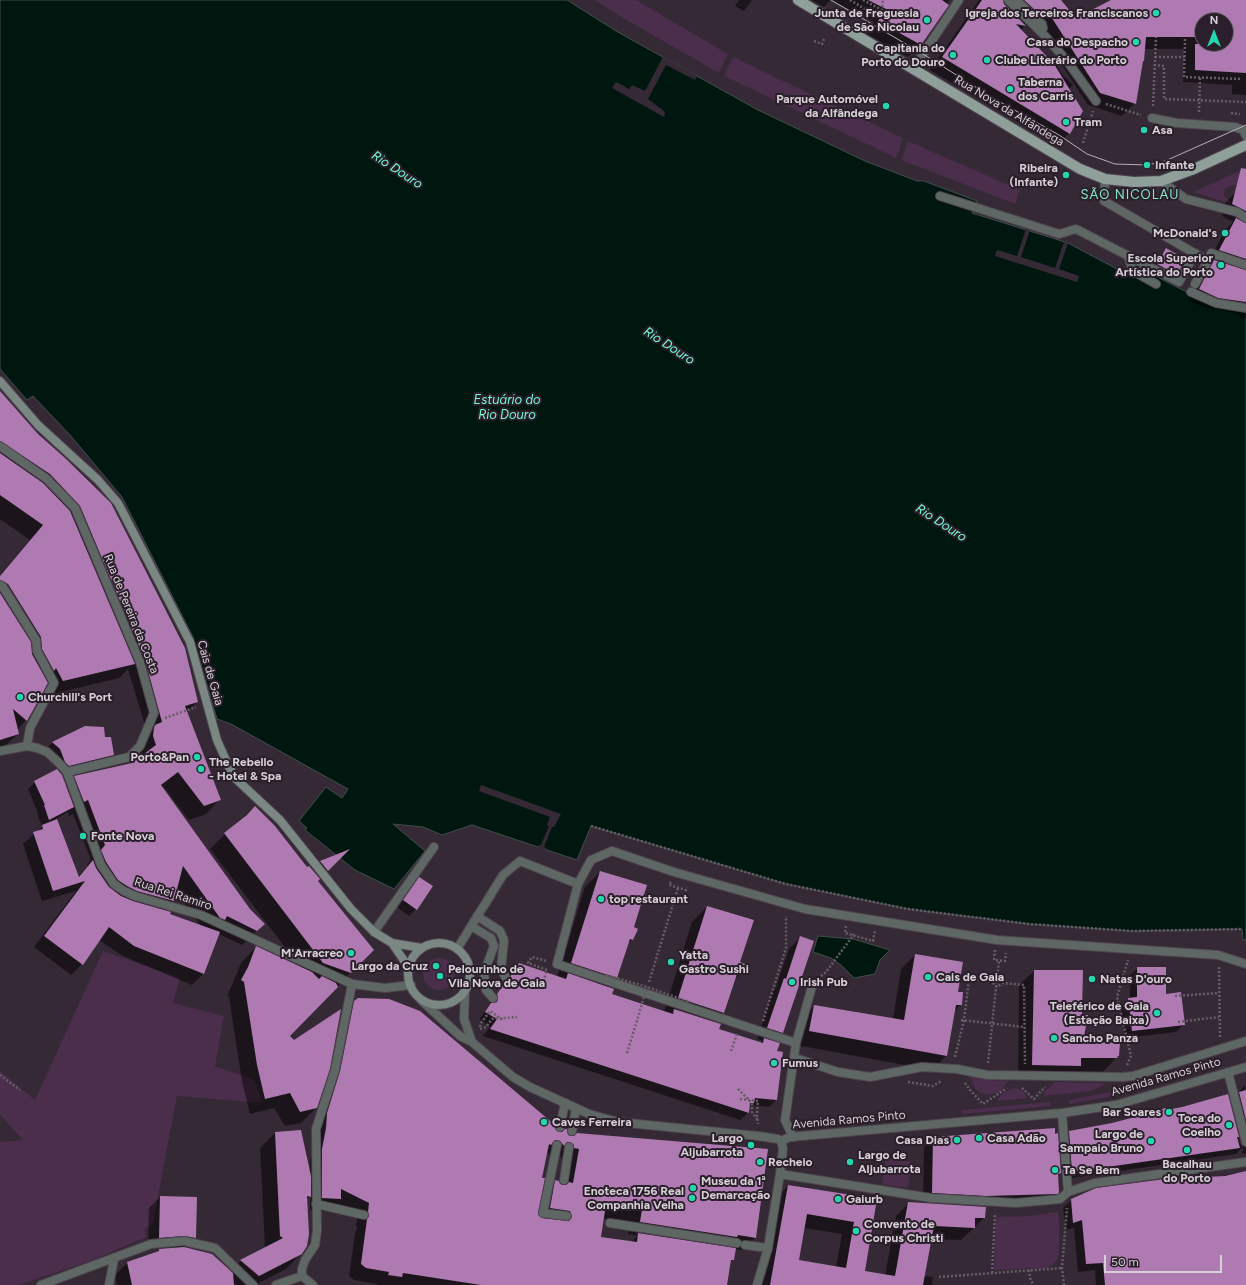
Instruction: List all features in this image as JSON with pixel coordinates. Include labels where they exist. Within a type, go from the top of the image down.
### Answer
[{"type":"main road","name":"Rua Nova da Alfândega","points":[[798,0],[1080,169],[1105,179],[1134,182],[1161,181],[1194,169],[1246,145]]},
{"type":"main road","name":"Cais de Gaia","points":[[0,381],[38,426],[98,480],[118,503],[190,642],[217,740],[236,779],[280,820],[351,910],[374,932],[392,943],[422,948]]},
{"type":"main road","name":"Cais de Gaia","points":[[392,943],[409,968]]},
{"type":"main road","points":[[434,944],[446,944],[457,949],[465,958],[470,969],[470,981],[465,992],[456,1000],[445,1005],[432,1005],[421,1000],[413,991],[408,980],[409,968],[414,956],[422,948],[434,944]]},
{"type":"street","points":[[1008,0],[1067,60],[1096,101]]},
{"type":"street","points":[[1016,0],[1042,24],[1043,28]]},
{"type":"street","points":[[913,69],[956,1]]},
{"type":"street","points":[[1152,118],[1177,123],[1235,127],[1243,130],[1246,136]]},
{"type":"street","points":[[1105,179],[1104,201],[1208,261],[1195,284]]},
{"type":"street","points":[[1161,181],[1186,199],[1237,212],[1246,218]]},
{"type":"street","points":[[940,196],[1060,234],[1076,229],[1179,282],[1195,253]]},
{"type":"street","points":[[1211,253],[1246,265]]},
{"type":"street","points":[[1128,256],[1133,271],[1156,284]]},
{"type":"street","points":[[1191,292],[1216,303],[1246,308]]},
{"type":"street","name":"Rua de Pereira da Costa","points":[[0,446],[47,479],[75,508],[140,662],[154,713],[140,746],[129,757],[67,772]]},
{"type":"street","points":[[0,585],[3,587],[36,640],[37,651],[54,683],[30,728],[27,746]]},
{"type":"street","name":"Rua Rei Ramiro","points":[[0,751],[27,746],[37,748],[47,752],[67,772],[101,865],[114,884],[135,896],[201,915],[352,984],[385,988],[411,986]]},
{"type":"street","points":[[374,932],[434,847]]},
{"type":"street","points":[[796,1043],[646,990],[557,964],[578,884],[591,860],[612,851],[674,872],[805,909],[997,940],[1218,955],[1246,964]]},
{"type":"street","points":[[457,949],[503,875],[520,861],[578,884]]},
{"type":"street","points":[[477,916],[500,931],[504,940],[501,969],[506,978]]},
{"type":"street","points":[[471,926],[491,938],[494,946],[484,973],[486,990],[493,998]]},
{"type":"street","points":[[792,1137],[785,1120],[796,1043],[813,983]]},
{"type":"street","points":[[302,1276],[302,1269],[305,1260],[315,1245],[318,1231],[316,1204],[316,1129],[335,1070],[352,984]]},
{"type":"street","points":[[465,992],[464,1019],[472,1042]]},
{"type":"street","name":"Avenida Ramos Pinto","points":[[421,1000],[460,1036],[472,1042],[513,1077],[530,1087],[589,1114],[618,1122],[774,1137],[781,1141],[792,1137],[1062,1113],[1116,1105],[1246,1067]]},
{"type":"street","points":[[795,1058],[838,1072],[870,1077],[922,1067],[957,1069],[987,1075],[1123,1077],[1133,1076],[1246,1041]]},
{"type":"street","points":[[1228,1072],[1246,1142]]},
{"type":"street","points":[[560,1127],[565,1103]]},
{"type":"street","points":[[572,1131],[576,1108]]},
{"type":"street","points":[[1062,1113],[1068,1192]]},
{"type":"street","points":[[757,1285],[768,1248],[780,1174],[783,1148],[781,1141]]},
{"type":"street","points":[[557,1145],[543,1213],[567,1216]]},
{"type":"street","points":[[564,1180],[570,1147]]},
{"type":"street","points":[[780,1174],[931,1198],[1016,1203],[1060,1199],[1068,1192],[1095,1183],[1246,1162]]},
{"type":"street","points":[[316,1204],[364,1215]]},
{"type":"street","points":[[610,1223],[768,1248]]},
{"type":"street","points":[[41,1285],[151,1244],[184,1241],[215,1248],[253,1285]]},
{"type":"street","points":[[109,1285],[114,1259]]},
{"type":"street","points":[[276,1285],[302,1276]]},
{"type":"street","points":[[302,1276],[313,1285]]},
{"type":"path","points":[[850,0],[878,17],[882,10],[884,0]]},
{"type":"path","points":[[863,0],[882,10]]},
{"type":"path","points":[[1153,105],[1156,37]]},
{"type":"path","points":[[1186,39],[1184,77],[1242,79]]},
{"type":"path","points":[[814,40],[822,44],[824,40]]},
{"type":"path","points":[[1155,57],[1185,57]]},
{"type":"path","points":[[1154,65],[1164,66],[1164,99],[1246,102]]},
{"type":"path","points":[[1199,112],[1200,77]]},
{"type":"path","points":[[1083,142],[1096,101]]},
{"type":"path","points":[[1116,108],[1152,118]]},
{"type":"path","points":[[152,704],[154,704],[158,720],[207,704]]},
{"type":"path","points":[[591,826],[786,884],[908,910],[1029,924],[1132,930],[1242,930]]},
{"type":"path","points":[[670,885],[677,889],[686,890]]},
{"type":"path","points":[[626,1052],[677,889]]},
{"type":"path","points":[[760,1031],[786,948],[786,920]]},
{"type":"path","points":[[845,933],[852,936],[873,940]]},
{"type":"path","points":[[826,972],[852,936]]},
{"type":"path","points":[[1218,955],[1221,1048]]},
{"type":"path","points":[[541,989],[547,970],[528,963],[532,957],[557,964]]},
{"type":"path","points":[[987,1075],[999,960],[994,960]]},
{"type":"path","points":[[1123,1077],[1131,1056],[1117,997],[1127,967]]},
{"type":"path","points":[[606,975],[646,990],[690,1002]]},
{"type":"path","points":[[957,1069],[955,1061],[969,979],[991,981],[997,987]]},
{"type":"path","points":[[997,987],[1003,983],[1024,985],[1026,1076]]},
{"type":"path","points":[[1175,996],[1220,993]]},
{"type":"path","points":[[481,1022],[490,1011],[503,1020]]},
{"type":"path","points":[[479,1030],[486,1027],[492,1019],[517,1017]]},
{"type":"path","points":[[1178,1022],[1220,1017]]},
{"type":"path","points":[[963,1020],[1024,1027]]},
{"type":"path","points":[[731,1051],[738,1032],[740,1032]]},
{"type":"path","points":[[0,1075],[20,1090]]},
{"type":"path","points":[[738,1089],[752,1103],[752,1112],[757,1119]]},
{"type":"path","points":[[740,1098],[758,1101],[758,1127]]},
{"type":"path","points":[[1060,1208],[1068,1207],[1062,1268],[1064,1285]]},
{"type":"path","points":[[992,1273],[995,1213],[1002,1212]]},
{"type":"path","points":[[939,1277],[1062,1268]]},
{"type":"path","points":[[1029,1270],[1032,1285]]},
{"type":"shaded area","points":[[595,0],[636,0],[728,54],[719,73],[623,18]]},
{"type":"shaded area","points":[[733,57],[903,138],[896,158],[724,76]]},
{"type":"shaded area","points":[[908,141],[1020,190],[1015,204],[901,160]]},
{"type":"shaded area","points":[[1246,168],[1246,185],[1232,185],[1225,189],[1224,195],[1232,204],[1193,192]]},
{"type":"shaded area","points":[[103,951],[180,978],[173,1003],[224,1016],[215,1066],[254,1080],[263,1103],[177,1096],[153,1223],[145,1229],[146,1237],[93,1260],[19,1285],[0,1285],[0,1142],[23,1140],[0,1115],[0,1071],[35,1100]]},
{"type":"shaded area","points":[[439,958],[445,959],[452,965],[455,974],[454,980],[448,987],[439,990],[433,989],[426,983],[423,974],[424,968],[430,961]]},
{"type":"shaded area","points":[[1214,1062],[1216,1066],[1159,1084],[1157,1079]]},
{"type":"shaded area","points":[[970,1077],[986,1080],[1008,1081],[1002,1090],[997,1093],[986,1095],[975,1089]]},
{"type":"shaded area","points":[[1055,1082],[1106,1083],[1090,1091],[1043,1096],[1046,1090]]},
{"type":"shaded area","points":[[1014,1088],[1020,1089],[1024,1092],[1027,1098],[997,1101],[1004,1092]]},
{"type":"shaded area","points":[[1127,1089],[1129,1093],[1069,1104],[1069,1100]]},
{"type":"shaded area","points":[[1050,1102],[1050,1106],[962,1114],[962,1110]]},
{"type":"shaded area","points":[[886,1158],[912,1162],[908,1188],[882,1184]]},
{"type":"shaded area","points":[[1058,1212],[1059,1255],[1057,1260],[1052,1265],[1047,1268],[994,1270],[996,1217],[1028,1216]]},
{"type":"water","name":"Estuário do Rio Douro","points":[[0,0],[567,0],[616,31],[758,110],[865,161],[917,181],[924,181],[977,201],[972,213],[1068,243],[1130,276],[1136,266],[1214,306],[1246,311],[1246,940],[1243,940],[1242,929],[1132,931],[1029,924],[908,909],[786,884],[591,826],[577,860],[472,825],[442,835],[423,827],[393,824],[425,851],[394,889],[355,870],[305,830],[307,828],[299,821],[326,787],[342,798],[348,789],[231,724],[217,719],[193,637],[122,497],[70,435],[33,396],[27,400],[0,369]]},
{"type":"water","points":[[818,936],[853,939],[890,950],[880,960],[875,974],[854,978],[841,965],[831,958],[813,952]]},
{"type":"pier","points":[[663,57],[697,76],[695,80],[666,65],[648,99],[665,112],[664,117],[612,88],[616,82],[629,89],[632,85],[645,91]]},
{"type":"pier","points":[[1026,229],[1030,230],[1021,257],[1055,268],[1064,242],[1068,243],[1059,269],[1079,276],[1077,282],[995,256],[997,250],[1017,256]]},
{"type":"pier","points":[[481,785],[561,814],[554,827],[552,827],[544,847],[546,848],[545,851],[538,849],[549,826],[547,825],[550,817],[479,791]]},
{"type":"building","points":[[868,0],[942,0],[949,5],[921,45],[878,21],[886,9]]},
{"type":"building","points":[[982,0],[1003,0],[1004,4],[1026,26],[1016,24],[1054,64],[1083,111],[1070,134],[942,57]]},
{"type":"building","points":[[1024,0],[1061,0],[1076,18],[1111,0],[1246,0],[1246,73],[1195,70],[1195,52],[1234,52],[1234,12],[1194,12],[1194,37],[1146,37],[1144,61],[1136,104],[1100,93],[1050,15],[1044,18]]},
{"type":"building","points":[[1241,168],[1246,169],[1246,211],[1232,204]]},
{"type":"building","points":[[1236,218],[1246,223],[1246,259],[1219,250]]},
{"type":"building","points":[[1166,248],[1185,259],[1177,275],[1157,264]]},
{"type":"building","points":[[1214,260],[1246,270],[1246,302],[1218,298],[1199,289]]},
{"type":"building","points":[[0,391],[38,434],[111,503],[185,648],[198,702],[185,706],[221,800],[204,806],[178,772],[161,785],[250,909],[265,924],[257,931],[227,916],[225,920],[220,918],[183,866],[174,901],[137,891],[127,886],[118,880],[106,862],[101,850],[105,845],[88,800],[84,802],[74,776],[132,763],[156,745],[153,736],[154,728],[155,725],[162,722],[145,660],[80,506],[50,474],[0,441]]},
{"type":"building","points":[[0,453],[43,483],[70,511],[135,664],[63,681],[56,668],[54,671],[42,649],[41,637],[8,584],[0,580],[0,576],[43,525],[0,495]]},
{"type":"building","points":[[0,593],[31,642],[32,654],[48,683],[27,721],[13,709],[19,734],[0,740]]},
{"type":"building","points":[[85,726],[104,727],[105,737],[111,737],[114,755],[69,766],[65,762],[60,749],[52,742]]},
{"type":"building","points":[[57,769],[62,775],[74,807],[49,820],[45,805],[34,781]]},
{"type":"building","points":[[255,806],[275,826],[307,867],[309,866],[320,879],[318,881],[374,950],[351,973],[323,963],[224,833],[247,815]]},
{"type":"building","points":[[57,819],[79,877],[93,860],[96,868],[109,887],[121,896],[171,912],[170,914],[220,932],[204,974],[134,946],[109,927],[83,965],[44,936],[85,881],[53,891],[33,832],[43,829],[42,825]]},
{"type":"building","points":[[350,849],[328,871],[320,861]]},
{"type":"building","points":[[600,871],[647,885],[634,927],[638,929],[633,940],[630,939],[617,978],[571,963]]},
{"type":"building","points":[[419,877],[433,886],[417,910],[403,900]]},
{"type":"building","points":[[707,906],[754,920],[740,962],[745,964],[740,975],[737,974],[724,1013],[678,998]]},
{"type":"building","points":[[800,936],[814,941],[783,1033],[767,1028],[784,978],[786,979]]},
{"type":"building","points":[[256,946],[312,972],[319,979],[322,976],[336,983],[338,987],[290,1036],[294,1040],[341,1009],[330,1069],[317,1108],[300,1112],[290,1093],[265,1099],[257,1065],[244,982],[241,980]]},
{"type":"building","points":[[915,954],[963,962],[958,992],[963,992],[962,1005],[956,1005],[947,1056],[809,1031],[814,1005],[904,1020]]},
{"type":"building","points":[[519,963],[566,979],[568,973],[614,989],[612,994],[673,1014],[674,1009],[721,1024],[719,1029],[763,1043],[764,1038],[780,1043],[777,1051],[783,1052],[777,1100],[755,1098],[754,1103],[750,1103],[749,1113],[490,1029],[497,1019],[485,1012],[491,1003],[497,1002],[497,994],[505,983],[510,981],[511,975]]},
{"type":"building","name":"Teleférico de Gaia (Estação Baixa)","points":[[1137,967],[1166,967],[1166,994],[1181,992],[1185,1025],[1132,1031],[1128,998],[1137,997]]},
{"type":"building","points":[[1034,970],[1083,970],[1082,1015],[1088,1015],[1083,1042],[1120,1043],[1119,1056],[1117,1058],[1081,1058],[1081,1066],[1032,1065]]},
{"type":"building","points":[[358,998],[389,999],[420,1011],[555,1125],[555,1129],[559,1132],[567,1129],[568,1135],[571,1136],[574,1136],[577,1133],[768,1149],[756,1238],[738,1235],[737,1237],[640,1222],[642,1209],[606,1204],[601,1237],[637,1242],[638,1233],[736,1248],[734,1260],[731,1260],[727,1285],[481,1285],[403,1273],[402,1277],[388,1275],[389,1272],[366,1268],[361,1264],[367,1219],[369,1216],[369,1203],[341,1189],[341,1199],[322,1198],[322,1149],[327,1113],[340,1071],[354,1001]],"holes":[[[555,1140],[560,1141],[564,1146],[567,1142],[570,1142],[574,1145],[574,1148],[579,1149],[573,1183],[569,1182],[566,1185],[563,1185],[560,1184],[559,1181],[555,1180],[550,1208],[570,1211],[572,1217],[569,1221],[542,1218],[538,1214],[545,1178],[542,1178],[549,1144],[551,1145]]]},
{"type":"building","points":[[1246,1090],[1246,1120],[1239,1092]]},
{"type":"building","points":[[1228,1094],[1239,1137],[1237,1137],[1240,1148],[1072,1172],[1069,1131],[1112,1123],[1166,1108],[1167,1110],[1182,1107]]},
{"type":"building","points":[[1055,1128],[1055,1134],[1058,1133],[1061,1173],[1058,1174],[1058,1194],[986,1196],[932,1193],[933,1137]]},
{"type":"building","points":[[301,1130],[311,1176],[311,1197],[307,1196],[309,1234],[307,1246],[302,1254],[259,1276],[240,1260],[283,1238],[280,1236],[275,1132]]},
{"type":"building","points":[[1246,1171],[1246,1285],[1105,1285],[1103,1263],[1086,1264],[1082,1220],[1073,1223],[1071,1199],[1096,1188],[1165,1179],[1225,1176]]},
{"type":"building","name":"Convento de Corpus Christi","points":[[788,1185],[877,1199],[865,1271],[895,1276],[908,1202],[986,1207],[985,1218],[975,1218],[975,1228],[934,1226],[923,1285],[770,1285]],"holes":[[[807,1214],[854,1222],[846,1268],[799,1260]]]},
{"type":"building","points":[[160,1196],[197,1197],[196,1238],[184,1236],[159,1238]]},
{"type":"building","points":[[184,1247],[212,1254],[233,1273],[234,1285],[132,1285],[127,1262],[159,1251],[159,1249]]},
{"type":"tram line","points":[[831,0],[923,54],[993,98],[1059,135],[1087,154],[1115,164],[1147,165],[1165,161],[1246,125]]},
{"type":"place","name":"Igreja dos Terceiros Franciscanos","points":[[1156,13]]},
{"type":"place","name":"Junta de Freguesia de São Nicolau","points":[[927,20]]},
{"type":"place","name":"Casa do Despacho","points":[[1136,42]]},
{"type":"place","name":"Capitania do Porto do Douro","points":[[953,55]]},
{"type":"place","name":"Clube Literário do Porto","points":[[987,60]]},
{"type":"place","name":"Taberna dos Carris","points":[[1010,89]]},
{"type":"place","name":"Parque Automóvel da Alfândega","points":[[886,106]]},
{"type":"place","name":"Tram","points":[[1066,122]]},
{"type":"place","name":"Asa","points":[[1144,130]]},
{"type":"place","name":"Infante","points":[[1147,165]]},
{"type":"place","name":"Ribeira (Infante)","points":[[1066,175]]},
{"type":"place","name":"McDonald's","points":[[1225,233]]},
{"type":"place","name":"Escola Superior Artística do Porto","points":[[1221,265]]},
{"type":"place","name":"Churchill's Port","points":[[20,697]]},
{"type":"place","name":"Porto&Pan","points":[[197,757]]},
{"type":"place","name":"The Rebello - Hotel & Spa","points":[[201,769]]},
{"type":"place","name":"Fonte Nova","points":[[83,836]]},
{"type":"place","name":"top restaurant","points":[[601,899]]},
{"type":"place","name":"M'Arracreo","points":[[351,953]]},
{"type":"place","name":"Yatta Gastro Sushi","points":[[671,962]]},
{"type":"place","name":"Largo da Cruz","points":[[436,966]]},
{"type":"place","name":"Pelourinho de Vila Nova de Gaia","points":[[440,976]]},
{"type":"place","name":"Cais de Gaia","points":[[928,977]]},
{"type":"place","name":"Natas D'ouro","points":[[1092,979]]},
{"type":"place","name":"Irish Pub","points":[[792,982]]},
{"type":"place","name":"Teleférico de Gaia (Estação Baixa)","points":[[1157,1013]]},
{"type":"place","name":"Sancho Panza","points":[[1054,1038]]},
{"type":"place","name":"Fumus","points":[[774,1063]]},
{"type":"place","name":"Bar Soares","points":[[1169,1112]]},
{"type":"place","name":"Caves Ferreira","points":[[544,1122]]},
{"type":"place","name":"Toca do Coelho","points":[[1229,1125]]},
{"type":"place","name":"Casa Adão","points":[[979,1138]]},
{"type":"place","name":"Casa Dias","points":[[957,1140]]},
{"type":"place","name":"Largo de Sampaio Bruno","points":[[1151,1141]]},
{"type":"place","name":"Largo Aljubarrota","points":[[751,1145]]},
{"type":"place","name":"Bacalhau do Porto","points":[[1187,1150]]},
{"type":"place","name":"Recheio","points":[[760,1162]]},
{"type":"place","name":"Largo de Aljubarrota","points":[[850,1162]]},
{"type":"place","name":"Ta Se Bem","points":[[1055,1170]]},
{"type":"place","name":"Museu da 1ª Demarcação","points":[[693,1188]]},
{"type":"place","name":"Enoteca 1756 Real Companhia Velha","points":[[692,1198]]},
{"type":"place","name":"Gaiurb","points":[[838,1199]]},
{"type":"place","name":"Convento de Corpus Christi","points":[[856,1231]]},
{"type":"district","name":"SÃO NICOLAU","points":[[1130,195]]},
{"type":"water label","name":"Rio Douro","points":[[397,170]]},
{"type":"water label","name":"Rio Douro","points":[[669,346]]},
{"type":"water label","name":"Rio Douro","points":[[941,523]]}]
